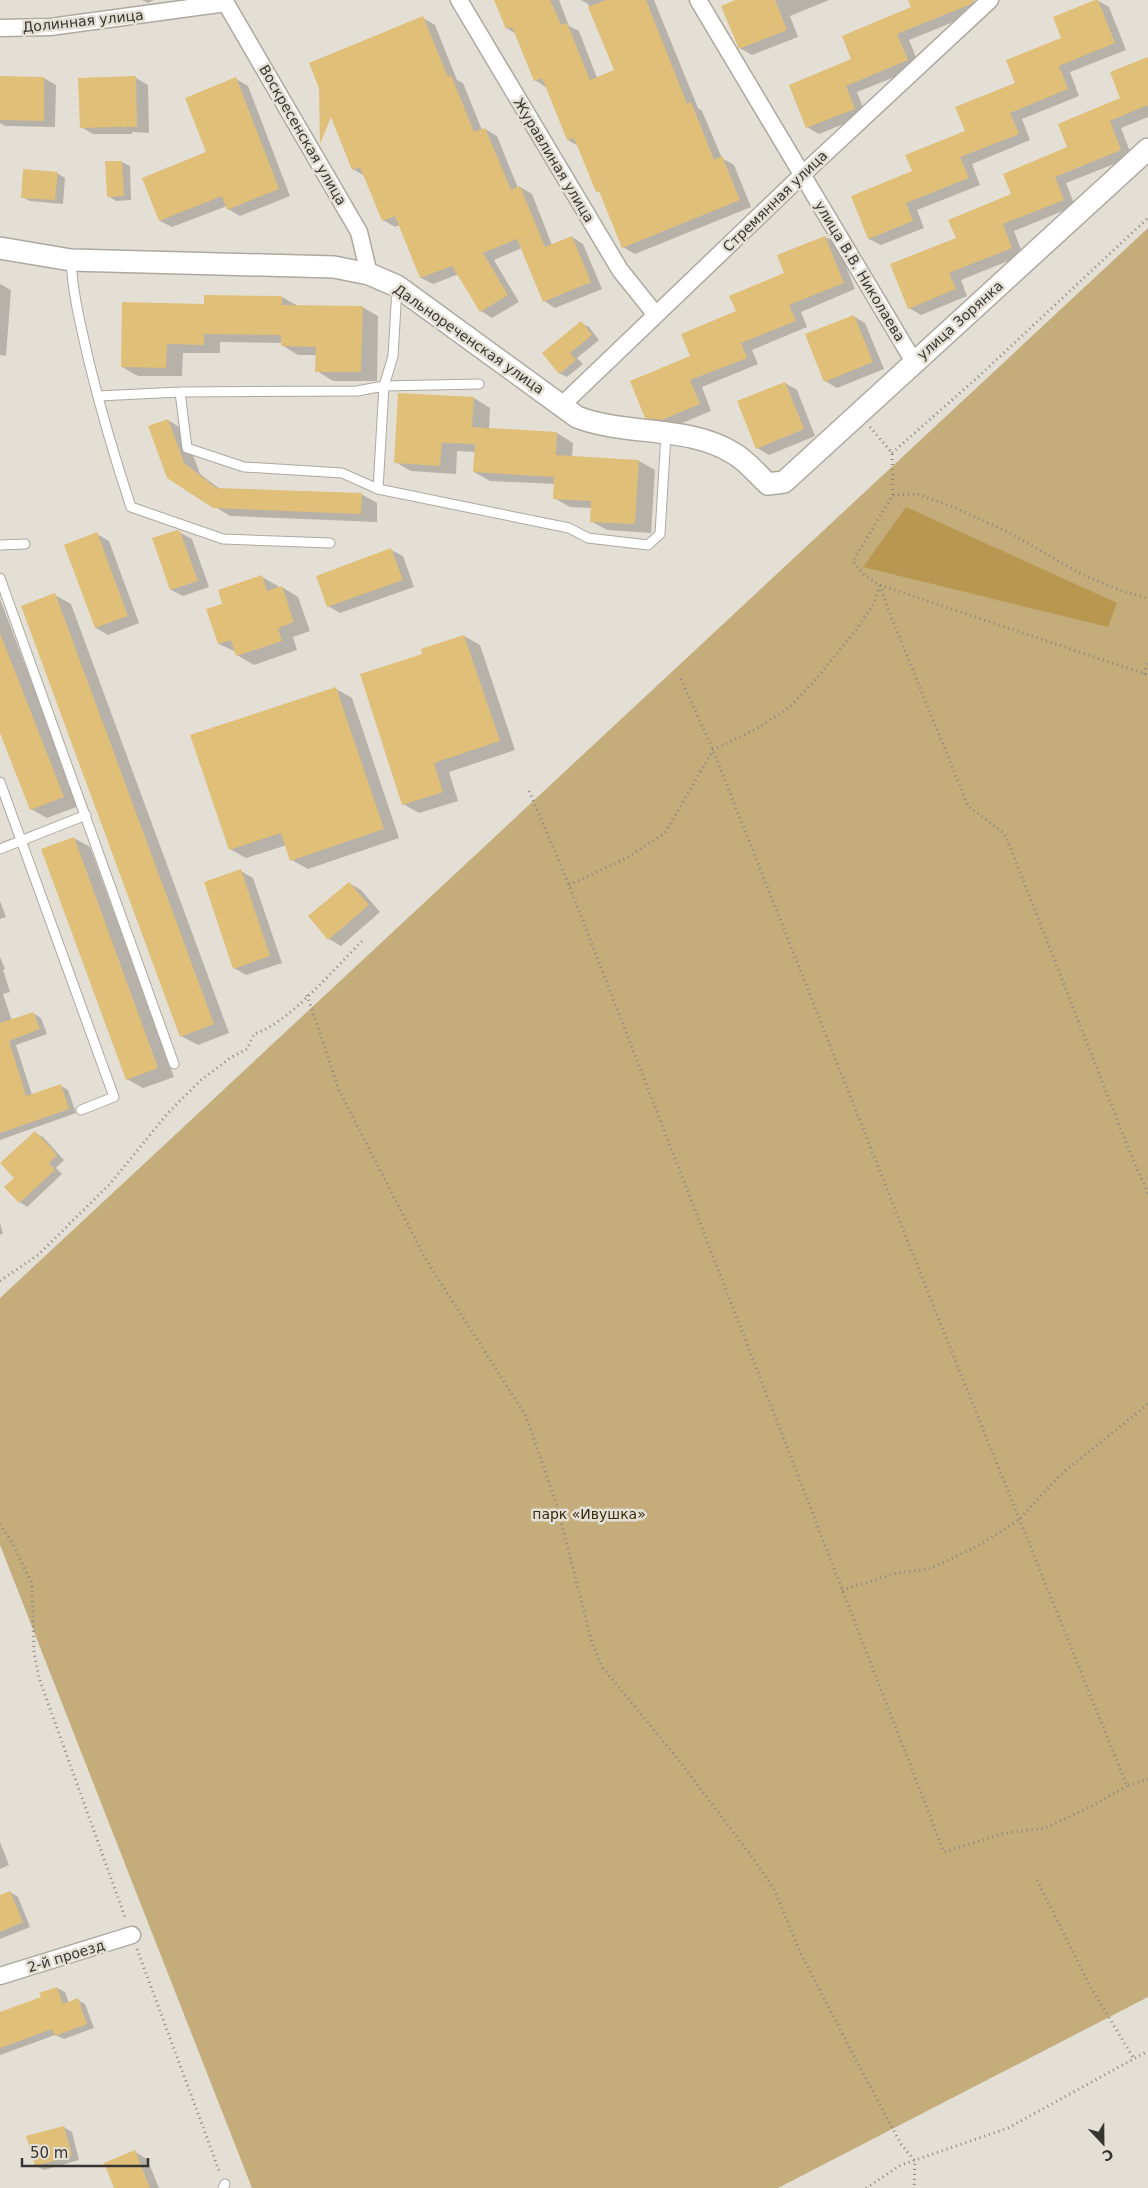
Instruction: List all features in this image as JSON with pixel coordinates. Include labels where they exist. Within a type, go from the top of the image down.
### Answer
[{"type":"street","name":"Журавлиная улица","points":[[458,0],[620,270],[656,315]]},
{"type":"street","name":"улица В.В. Николаева","points":[[698,0],[914,362]]},
{"type":"street","name":"Стремянная улица","points":[[562,405],[803,174],[990,0]]},
{"type":"street","name":"Долинная улица","points":[[0,28],[50,27],[225,1]]},
{"type":"street","name":"Воскресенская улица","points":[[225,1],[359,232],[370,274]]},
{"type":"street","name":"улица Зорянка","points":[[768,484],[784,482],[1148,149]]},
{"type":"street","name":"Дальнореченская улица","points":[[0,248],[71,260],[334,267],[370,274],[397,286],[577,417],[594,424],[701,438],[734,453],[768,484]]},
{"type":"street","name":"2-й проезд","points":[[0,1976],[132,1935]]},
{"type":"lane","points":[[71,260],[73,293],[98,396],[110,445],[131,507],[223,539],[330,543]]},
{"type":"lane","points":[[378,488],[384,386],[393,356],[397,286]]},
{"type":"lane","points":[[98,396],[180,392],[357,391],[384,386],[479,384]]},
{"type":"lane","points":[[180,392],[187,448],[244,467],[342,473],[378,488],[569,528],[588,538],[648,545],[660,534],[666,434]]},
{"type":"lane","points":[[0,545],[25,544]]},
{"type":"lane","points":[[0,578],[174,1064]]},
{"type":"lane","points":[[0,782],[114,1097],[81,1110]]},
{"type":"lane","points":[[0,850],[86,815]]},
{"type":"path","points":[[892,453],[978,377],[1148,218]]},
{"type":"path","points":[[858,413],[892,453],[893,495],[853,561],[865,576],[880,585],[1146,674],[1148,661]]},
{"type":"path","points":[[893,495],[918,494],[951,506],[1010,533],[1083,575],[1125,592],[1148,598]]},
{"type":"path","points":[[569,885],[625,859],[665,833],[713,750],[756,729],[790,707],[856,630],[872,607],[880,585]]},
{"type":"path","points":[[880,585],[968,806],[1005,834],[1148,1194]]},
{"type":"path","points":[[681,679],[713,750],[1019,1520],[1127,1786]]},
{"type":"path","points":[[529,791],[569,885],[944,1852],[1005,1833],[1045,1828],[1088,1808],[1127,1786],[1148,1779]]},
{"type":"path","points":[[0,1281],[38,1255],[110,1184],[167,1114],[201,1080],[230,1058],[247,1049],[254,1034],[267,1030],[283,1018],[362,941]]},
{"type":"path","points":[[307,995],[339,1090],[425,1258],[526,1416],[557,1506],[593,1646],[602,1668],[678,1759],[756,1862],[774,1889],[800,1952],[901,2144],[915,2161],[914,2188]]},
{"type":"path","points":[[841,1590],[897,1573],[929,1569],[976,1547],[1019,1520],[1060,1475],[1148,1404]]},
{"type":"path","points":[[0,1524],[14,1546],[32,1584],[34,1652],[39,1678],[224,2186]]},
{"type":"path","points":[[1037,1880],[1089,1984],[1134,2059]]},
{"type":"path","points":[[866,2188],[901,2165],[1008,2128],[1148,2051]]},
{"type":"green space","name":"парк «Ивушка»","points":[[1148,228],[1148,1997],[778,2188],[252,2188],[0,1545],[0,1298]]},
{"type":"shaded area","points":[[906,507],[1117,603],[1108,627],[863,567]]},
{"type":"building","points":[[494,0],[550,0],[561,25],[567,23],[590,80],[614,70],[588,7],[606,0],[646,0],[687,104],[691,102],[714,160],[722,156],[740,200],[622,248],[599,191],[596,192],[574,138],[567,140],[542,78],[534,81],[512,27],[506,29]]},
{"type":"building","points":[[735,0],[775,0],[787,30],[739,49],[721,6]]},
{"type":"building","points":[[908,0],[975,0],[971,4],[897,34],[908,60],[846,86],[855,109],[806,128],[789,85],[851,59],[842,36],[911,7]]},
{"type":"building","points":[[1098,0],[1115,43],[1059,66],[1068,89],[1010,113],[1019,134],[960,157],[969,178],[906,203],[913,221],[868,239],[851,196],[912,171],[905,155],[965,131],[955,107],[1015,83],[1006,60],[1061,38],[1053,17]]},
{"type":"building","points":[[423,16],[448,77],[451,75],[474,132],[485,128],[511,190],[520,186],[545,247],[572,236],[591,282],[543,302],[517,239],[483,253],[508,295],[480,312],[452,266],[420,278],[395,216],[382,221],[360,167],[352,170],[331,117],[320,144],[319,88],[309,63]]},
{"type":"building","points":[[1148,57],[1148,105],[1110,121],[1121,150],[1055,177],[1064,200],[1003,224],[1012,248],[949,273],[956,289],[908,309],[890,264],[956,238],[948,220],[1011,194],[1003,174],[1067,147],[1058,124],[1120,98],[1110,72]]},
{"type":"building","points":[[0,76],[44,77],[44,121],[0,120]]},
{"type":"building","points":[[136,76],[137,127],[121,127],[120,125],[120,127],[80,128],[78,78]]},
{"type":"building","points":[[236,77],[279,189],[227,210],[222,196],[159,221],[142,178],[206,152],[185,98]]},
{"type":"building","points":[[105,161],[122,161],[124,196],[107,197]]},
{"type":"building","points":[[23,169],[58,172],[55,200],[21,198]]},
{"type":"building","points":[[825,236],[844,283],[789,305],[796,321],[741,343],[747,358],[690,380],[700,404],[662,420],[645,418],[630,381],[690,356],[681,334],[736,311],[729,296],[784,273],[777,255]]},
{"type":"building","points":[[204,295],[282,296],[282,305],[363,306],[361,372],[315,372],[316,347],[281,346],[281,335],[204,334],[204,345],[167,344],[166,368],[121,367],[122,302],[204,304]]},
{"type":"building","points":[[854,315],[873,362],[824,382],[805,334]]},
{"type":"building","points":[[581,321],[592,335],[570,353],[576,360],[559,374],[542,353]]},
{"type":"building","points":[[785,382],[804,429],[756,449],[737,401]]},
{"type":"building","points":[[398,393],[474,397],[472,427],[557,432],[556,455],[639,460],[635,524],[590,522],[591,501],[553,499],[554,477],[473,472],[475,444],[442,443],[440,466],[394,463]]},
{"type":"building","points":[[168,419],[184,463],[216,488],[362,493],[361,514],[213,508],[167,478],[148,426]]},
{"type":"building","points":[[177,530],[180,531],[198,581],[170,590],[152,538]]},
{"type":"building","points":[[97,532],[128,616],[95,628],[64,545]]},
{"type":"building","points":[[391,548],[403,580],[327,607],[316,576]]},
{"type":"building","points":[[262,575],[267,591],[282,586],[294,622],[278,628],[282,641],[236,656],[231,640],[218,644],[206,609],[222,604],[218,590]]},
{"type":"building","points":[[55,593],[214,1024],[180,1037],[21,606]]},
{"type":"building","points":[[0,633],[64,797],[30,810],[0,733]]},
{"type":"building","points":[[464,635],[500,741],[434,763],[443,792],[402,805],[360,674],[422,654],[421,649]]},
{"type":"building","points":[[336,687],[384,829],[290,861],[281,833],[229,850],[190,735]]},
{"type":"building","points":[[74,837],[158,1068],[126,1080],[41,849]]},
{"type":"building","points":[[241,869],[270,956],[233,969],[204,882]]},
{"type":"building","points":[[349,882],[369,905],[328,940],[308,916]]},
{"type":"building","points":[[33,1012],[40,1029],[9,1041],[26,1096],[61,1084],[69,1109],[0,1133],[0,1023]]},
{"type":"building","points":[[35,1131],[57,1155],[49,1163],[55,1170],[19,1203],[4,1187],[14,1178],[0,1163]]},
{"type":"building","points":[[10,1891],[23,1922],[0,1932],[0,1895]]},
{"type":"building","points":[[57,1987],[63,2004],[78,1998],[87,2024],[55,2036],[52,2029],[0,2048],[0,2012],[41,1997],[39,1993]]},
{"type":"building","points":[[64,2126],[72,2156],[35,2166],[26,2136]]},
{"type":"building","points":[[135,2150],[150,2188],[114,2188],[104,2163]]}]
